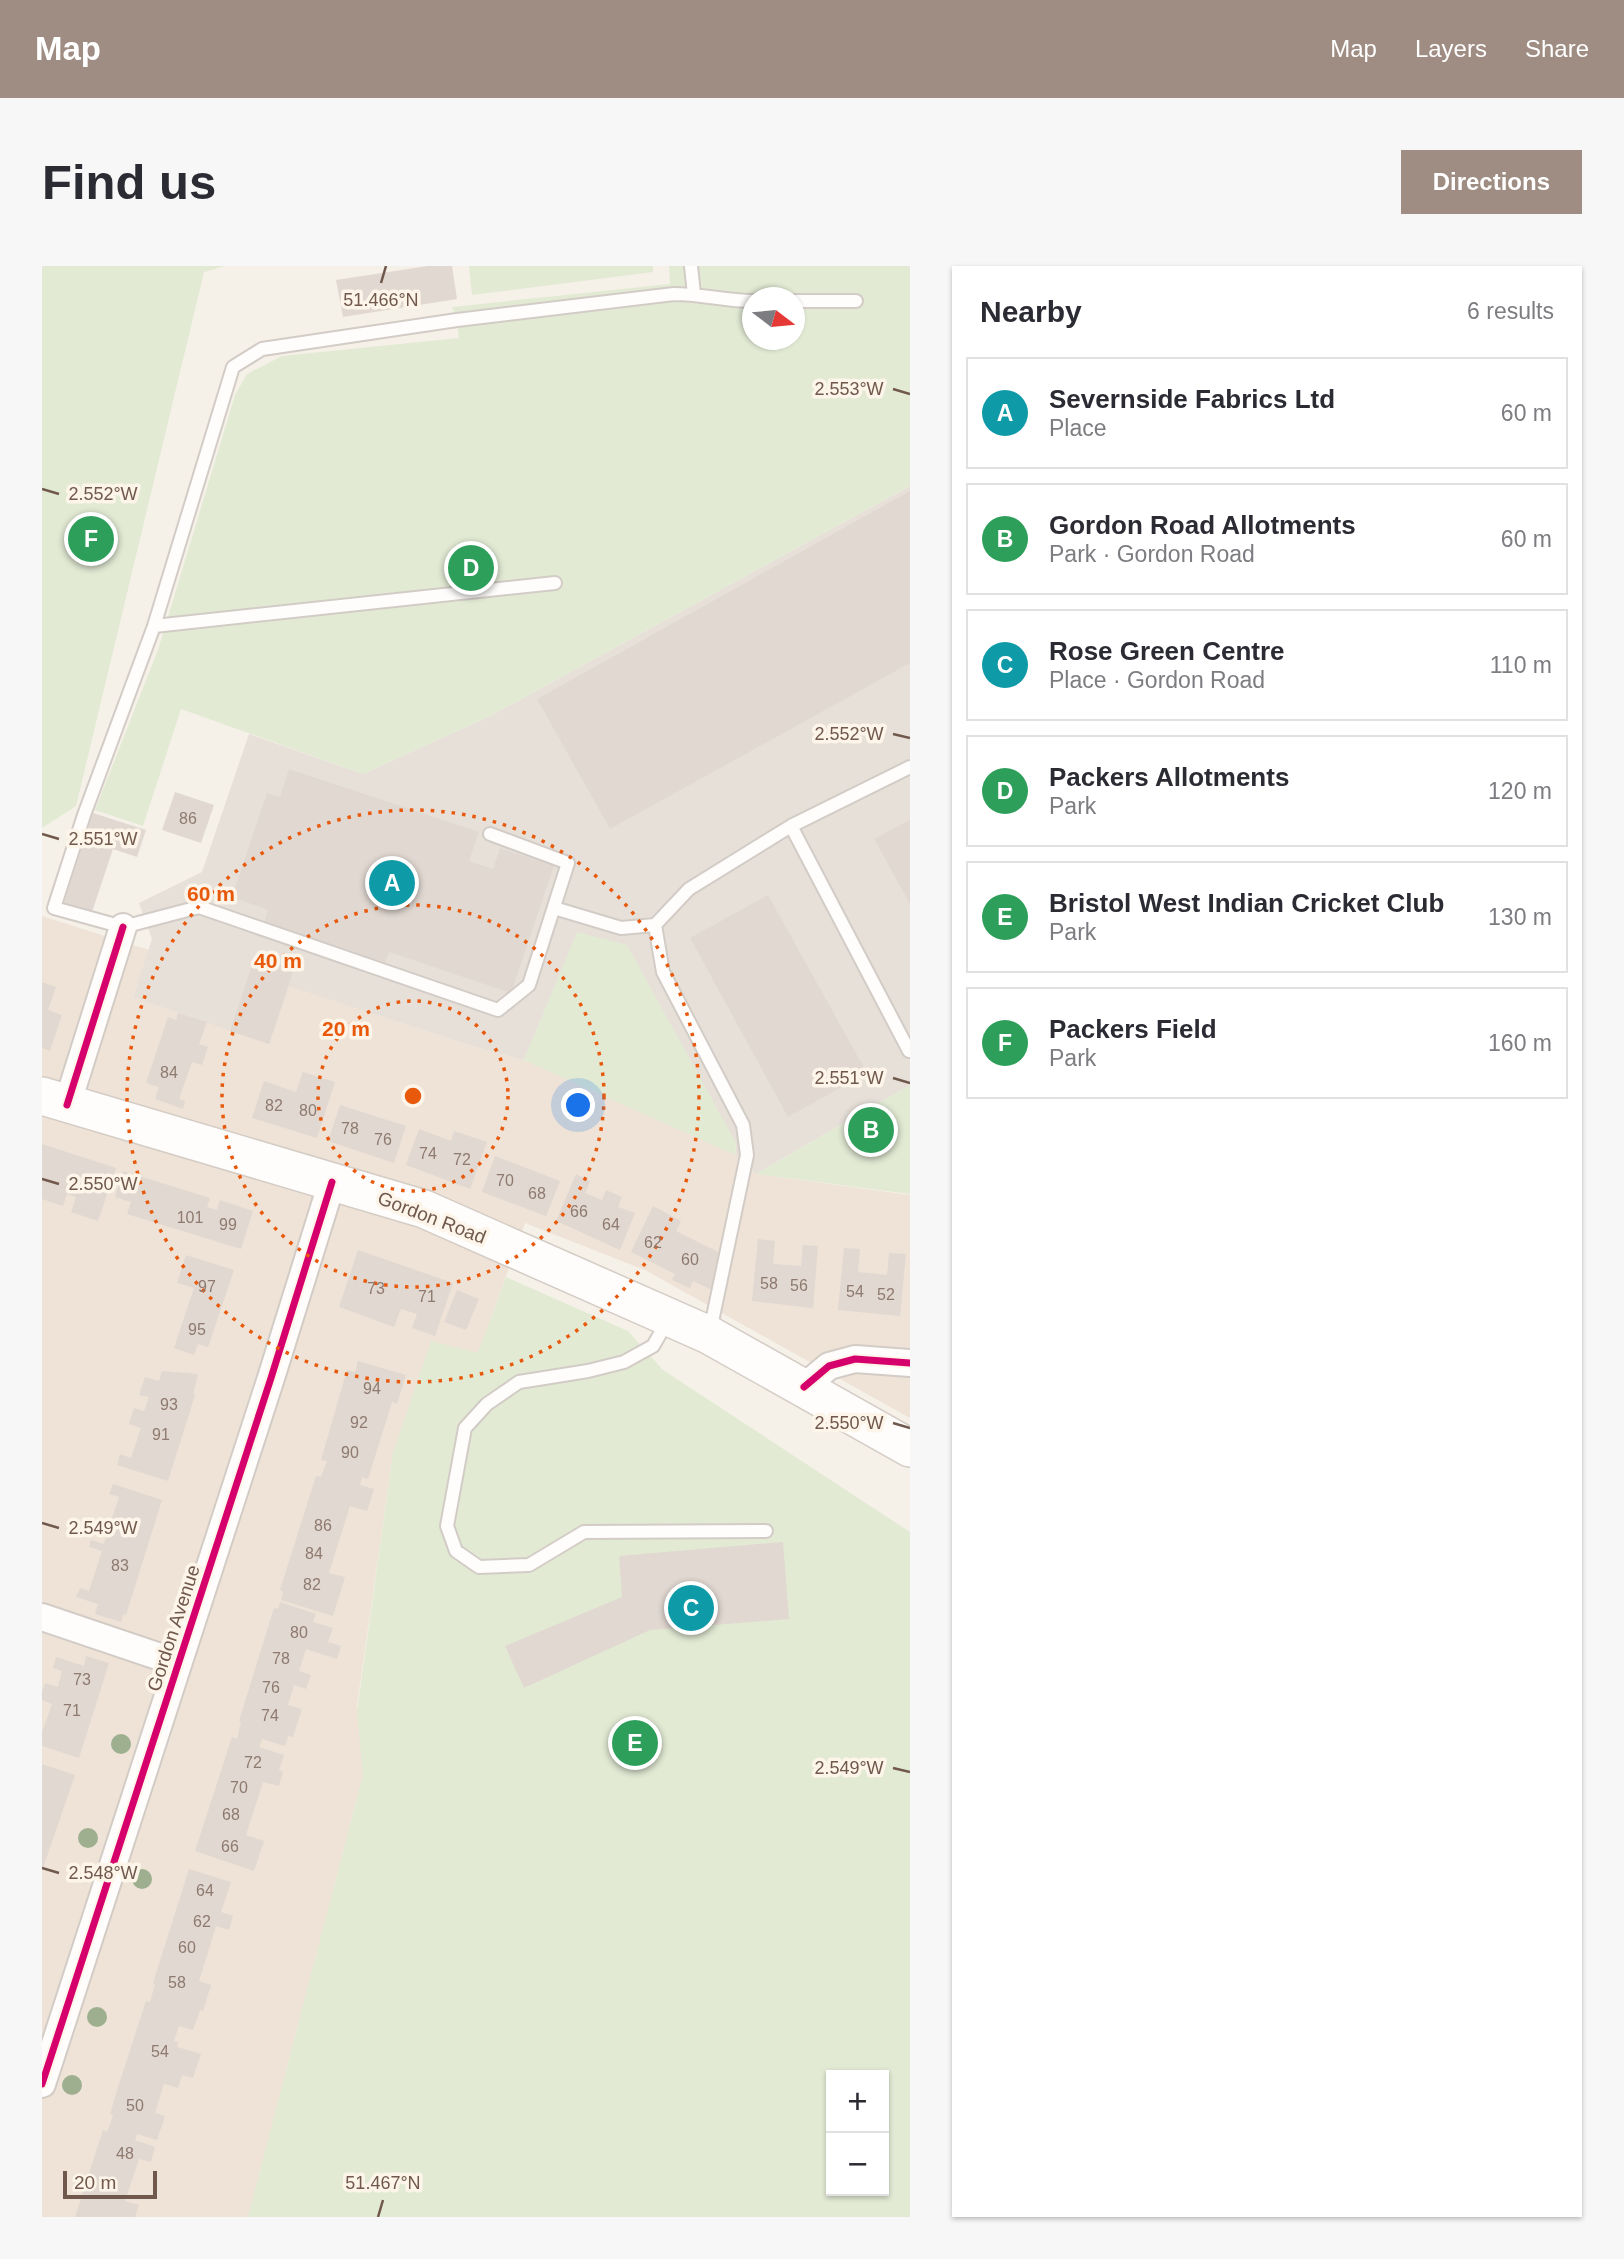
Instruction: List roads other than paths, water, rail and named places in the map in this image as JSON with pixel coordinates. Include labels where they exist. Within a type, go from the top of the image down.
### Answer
[{"type":"main road","name":"Gordon Road","points":[[54,1101],[424,1209],[709,1335],[910,1448]]},
{"type":"street","points":[[54,1101],[123,927]]},
{"type":"street","name":"Gordon Avenue","points":[[42,2084],[332,1182]]},
{"type":"street","points":[[804,1387],[829,1366],[855,1359],[910,1363]]},
{"type":"street","points":[[42,1617],[178,1663]]},
{"type":"lane","points":[[691,266],[694,294]]},
{"type":"lane","points":[[490,834],[568,863],[529,985],[498,1010],[199,907],[123,927],[48,906],[85,815],[154,626],[233,366],[262,349],[457,320],[674,295],[694,294],[726,301],[742,301]]},
{"type":"lane","points":[[805,301],[856,301]]},
{"type":"lane","points":[[154,626],[555,583]]},
{"type":"lane","points":[[554,908],[621,928],[655,925],[689,889],[791,825],[910,767]]},
{"type":"lane","points":[[791,825],[909,1051]]},
{"type":"lane","points":[[655,925],[663,972],[743,1125],[747,1155],[709,1335]]},
{"type":"lane","points":[[670,1318],[653,1346],[624,1362],[588,1371],[519,1381],[487,1404],[465,1428],[447,1526],[456,1551],[479,1567],[529,1565],[584,1532],[766,1531]]},
{"type":"place","name":"Packers Field","points":[[91,539]]},
{"type":"place","name":"Packers Allotments","points":[[471,568]]},
{"type":"place","name":"Severnside Fabrics Ltd","points":[[392,883]]},
{"type":"place","name":"Gordon Road Allotments","points":[[871,1130]]},
{"type":"place","name":"Rose Green Centre","points":[[691,1608]]},
{"type":"place","name":"Bristol West Indian Cricket Club","points":[[635,1743]]}]
